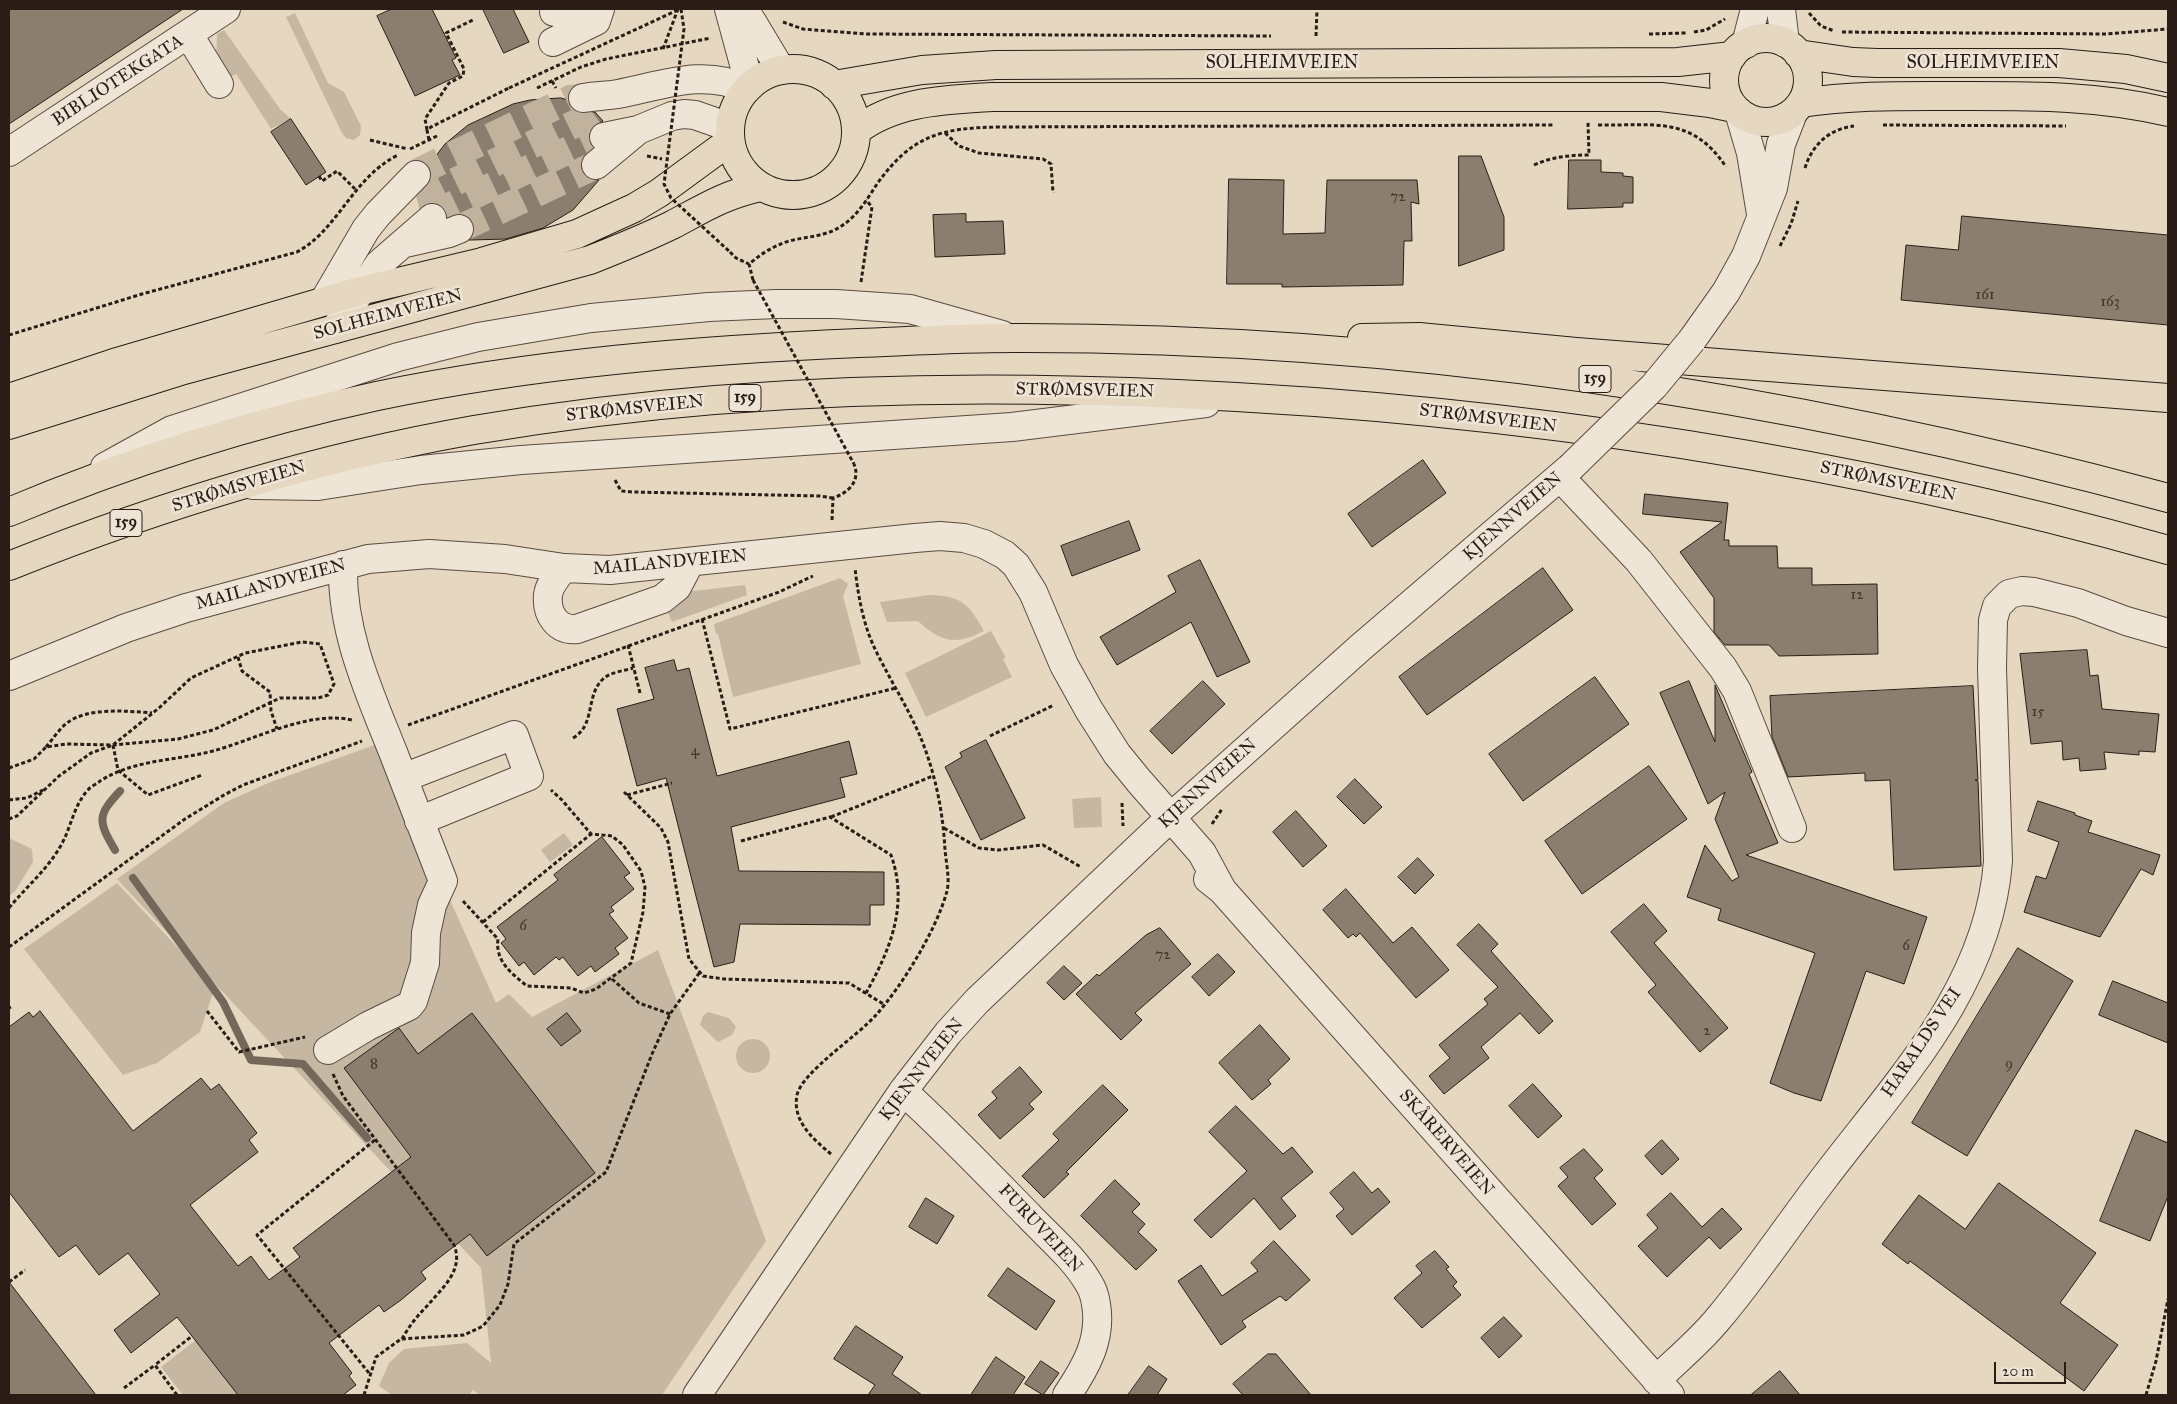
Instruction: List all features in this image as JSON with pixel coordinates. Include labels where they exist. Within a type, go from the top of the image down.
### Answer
[{"type":"main road","points":[[1765,39],[1791,48],[1804,63],[1808,84],[1796,108],[1783,119],[1771,122],[1748,118],[1736,110],[1726,93],[1724,77],[1739,50],[1765,39]]},
{"type":"main road","name":"SOLHEIMVEIEN","points":[[1791,48],[1853,62],[2068,64],[2126,69],[2168,78]]},
{"type":"main road","name":"SOLHEIMVEIEN","points":[[834,84],[922,70],[996,65],[1678,62],[1739,50]]},
{"type":"main road","points":[[782,70],[811,72],[834,84],[850,105],[856,131],[852,151],[843,170],[823,187],[796,195],[783,194],[760,187],[739,165],[729,134],[734,108],[748,87],[765,76],[782,70]]},
{"type":"main road","name":"SOLHEIMVEIEN","points":[[1796,108],[1842,97],[2052,96],[2129,102],[2168,112]]},
{"type":"main road","name":"SOLHEIMVEIEN","points":[[856,131],[871,119],[907,106],[928,102],[992,97],[1661,97],[1710,102],[1736,110]]},
{"type":"main road","name":"SOLHEIMVEIEN","points":[[9,398],[114,363],[324,301],[482,262],[577,234],[625,212],[660,193],[729,134]]},
{"type":"main road","name":"SOLHEIMVEIEN","points":[[9,425],[176,373],[590,260],[648,236],[720,199],[760,187]]},
{"type":"main road","points":[[1126,341],[1419,337],[1576,352],[2168,398]]},
{"type":"main road","name":"159","points":[[9,512],[60,491],[188,447],[281,420],[377,396],[465,381],[641,357],[749,348],[1011,338],[1266,347],[1396,356],[1630,384],[1772,407],[1882,429],[1979,450],[2168,498]]},
{"type":"main road","name":"STRØMSVEIEN","points":[[9,566],[196,498],[325,461],[453,434],[561,416],[643,407],[808,394],[906,390],[1082,390],[1255,397],[1359,404],[1495,418],[1634,436],[1759,456],[1866,476],[2092,529],[2168,550]]},
{"type":"street","name":"BIBLIOTEKGATA","points":[[9,152],[226,9]]},
{"type":"street","points":[[553,42],[596,21],[600,9]]},
{"type":"street","points":[[589,104],[668,81],[720,80],[748,87],[729,9]]},
{"type":"street","points":[[738,9],[751,20],[782,70]]},
{"type":"street","points":[[1780,9],[1791,48]]},
{"type":"street","points":[[1739,50],[1743,12]]},
{"type":"street","points":[[189,35],[219,84]]},
{"type":"street","name":"KJENNVEIEN","points":[[697,1395],[904,1091],[948,1033],[977,1001],[1164,823],[1361,647],[1565,472],[1654,386],[1692,340],[1726,292],[1746,256],[1773,188],[1781,144],[1796,108]]},
{"type":"street","name":"KJENNVEIEN","points":[[1736,110],[1751,153],[1761,215]]},
{"type":"street","points":[[604,137],[638,130],[672,116],[684,114],[695,115],[729,134]]},
{"type":"street","points":[[596,165],[638,130]]},
{"type":"street","points":[[324,301],[366,228],[390,203],[416,186]]},
{"type":"street","points":[[335,329],[379,264],[432,218]]},
{"type":"street","points":[[404,243],[450,233],[459,229]]},
{"type":"street","points":[[60,491],[172,430],[398,357],[478,337],[590,318],[709,307],[836,304],[910,309],[1011,338]]},
{"type":"street","points":[[244,485],[318,486],[421,470],[521,460],[1002,427],[1255,397]]},
{"type":"street","points":[[1565,472],[1639,561],[1723,668],[1737,691],[1792,828]]},
{"type":"street","name":"MAILANDVEIEN","points":[[9,676],[126,628],[203,604],[343,565],[396,555],[429,554],[505,559],[564,568],[610,570],[690,564],[940,536],[964,538],[984,544],[1005,555],[1025,578],[1064,665],[1089,710],[1164,823]]},
{"type":"street","points":[[564,568],[551,587],[548,603],[552,618],[556,624],[570,630],[662,599],[677,587],[690,564]]},
{"type":"street","points":[[318,1044],[368,1026],[409,1006],[413,1001],[425,962],[426,933],[432,905],[443,881],[385,733],[349,631],[343,596],[343,565]]},
{"type":"street","name":"HARALDS VEI","points":[[1663,1387],[1717,1320],[1899,1080],[1951,1005],[1980,947],[1996,892],[1998,861],[1992,668],[1993,620],[1996,606],[2009,594],[2022,591],[2034,592],[2078,603],[2126,621],[2168,633]]},
{"type":"street","points":[[403,778],[514,735],[530,776],[419,820]]},
{"type":"street","name":"SKÅRERVEIEN","points":[[1164,823],[1202,853],[1222,890],[1663,1387]]},
{"type":"street","name":"FURUVEIEN","points":[[904,1091],[945,1129],[1078,1268],[1089,1284],[1096,1302],[1098,1321],[1095,1341],[1085,1368],[1067,1395]]},
{"type":"path","points":[[663,49],[680,9]]},
{"type":"path","points":[[427,130],[509,88],[680,9]]},
{"type":"path","points":[[614,475],[622,491],[820,496],[833,498],[844,495],[854,484],[857,470],[753,280],[749,264],[730,252],[671,198],[664,184],[684,29],[680,9]]},
{"type":"path","points":[[1316,9],[1316,36]]},
{"type":"path","points":[[1805,9],[1821,26],[1845,32],[2106,34],[2168,29]]},
{"type":"path","points":[[1644,34],[1689,33],[1706,30],[1743,12]]},
{"type":"path","points":[[429,140],[426,119],[449,83],[463,76],[464,69],[446,33],[473,20]]},
{"type":"path","points":[[778,20],[803,29],[868,34],[1277,36]]},
{"type":"path","points":[[537,88],[581,67],[606,59],[663,49],[716,36]]},
{"type":"path","points":[[1306,36],[1325,36]]},
{"type":"path","points":[[552,81],[556,88]]},
{"type":"path","points":[[749,264],[778,245],[832,232],[846,224],[892,164],[905,151],[924,139],[944,132],[999,127],[1559,125]]},
{"type":"path","points":[[1578,125],[1652,126],[1696,134],[1708,143],[1726,167],[1734,172]]},
{"type":"path","points":[[1534,165],[1545,160],[1569,155],[1589,156],[1588,125]]},
{"type":"path","points":[[1803,173],[1808,157],[1827,135],[1857,125]]},
{"type":"path","points":[[1878,125],[2070,126]]},
{"type":"path","points":[[944,132],[959,146],[980,153],[1043,158],[1051,164],[1054,193]]},
{"type":"path","points":[[370,140],[408,150]]},
{"type":"path","points":[[319,176],[322,181],[337,171],[356,188]]},
{"type":"path","points":[[861,285],[872,207],[866,200]]},
{"type":"path","points":[[9,335],[142,294],[297,252],[315,240],[339,211]]},
{"type":"path","points":[[832,526],[833,498]]},
{"type":"path","points":[[833,1156],[813,1139],[803,1126],[796,1105],[800,1087],[876,1016],[885,1005],[934,925],[947,889],[944,828],[933,776],[920,735],[874,647],[858,594],[854,568]]},
{"type":"path","points":[[702,619],[730,728],[896,688]]},
{"type":"path","points":[[9,819],[17,816],[59,776],[91,753],[113,745],[191,678],[238,657],[302,642],[320,644],[334,684],[328,695],[318,698],[280,698],[213,730],[178,739],[113,745],[66,744],[46,748]]},
{"type":"path","points":[[628,645],[640,694]]},
{"type":"path","points":[[238,657],[242,671],[270,692],[272,701],[271,712],[277,729]]},
{"type":"path","points":[[573,738],[585,728],[591,700],[604,678],[633,668]]},
{"type":"path","points":[[990,736],[1054,705]]},
{"type":"path","points":[[9,768],[34,758],[46,748],[68,722],[92,713],[119,711],[152,713]]},
{"type":"path","points":[[9,908],[40,876],[61,846],[72,816],[88,789],[118,770],[156,760],[212,751],[288,725],[341,717],[370,724],[385,733]]},
{"type":"path","points":[[113,745],[118,770],[148,795],[202,775]]},
{"type":"path","points":[[443,881],[498,939],[496,950],[499,959],[527,986],[571,988],[584,993],[596,990],[631,963],[635,952],[645,887],[641,871],[623,845],[612,836],[591,834],[562,800],[541,782],[530,776]]},
{"type":"path","points":[[741,841],[830,817],[933,776]]},
{"type":"path","points":[[672,784],[625,794],[661,828],[668,842],[689,959],[703,976],[724,979],[848,983],[885,1005]]},
{"type":"path","points":[[9,800],[27,798],[46,788]]},
{"type":"path","points":[[830,817],[891,855],[897,872],[899,911],[893,935],[882,964],[866,993]]},
{"type":"path","points":[[944,828],[979,848],[998,850],[1043,846],[1084,868]]},
{"type":"path","points":[[483,922],[591,834]]},
{"type":"path","points":[[401,1339],[464,1335],[483,1326],[489,1319],[500,1305],[508,1284],[514,1244],[606,1172],[670,1014],[700,972]]},
{"type":"path","points":[[612,979],[639,1003],[670,1014]]},
{"type":"path","points":[[207,1011],[238,1052],[318,1044],[343,1096],[454,1245],[458,1255],[455,1269],[443,1290],[419,1315],[401,1339],[376,1357],[369,1373],[365,1395]]},
{"type":"path","points":[[369,1373],[257,1235],[376,1140]]},
{"type":"path","points":[[9,1282],[25,1270]]},
{"type":"path","points":[[2146,1395],[2156,1361],[2168,1299]]},
{"type":"path","points":[[124,1388],[192,1336]]},
{"type":"path","points":[[155,1365],[177,1395]]},
{"type":"shaded area","points":[[295,13],[328,83],[344,92],[361,126],[360,135],[354,140],[346,138],[342,133],[286,17]]},
{"type":"shaded area","points":[[224,30],[280,109],[291,119],[271,129],[236,74],[229,78],[216,59],[217,34]]},
{"type":"shaded area","points":[[840,578],[848,584],[843,596],[861,664],[733,697],[714,624]]},
{"type":"shaded area","points":[[745,585],[747,595],[672,622],[668,613],[679,604],[684,592]]},
{"type":"shaded area","points":[[929,595],[957,599],[968,608],[984,631],[965,639],[949,640],[934,634],[918,621],[887,622],[880,602]]},
{"type":"shaded area","points":[[991,631],[1006,658],[1003,659],[1012,677],[926,717],[905,673]]},
{"type":"shaded area","points":[[380,743],[496,1003],[509,994],[532,1017],[658,950],[766,1241],[662,1395],[480,1395],[473,1390],[469,1395],[392,1395],[379,1386],[389,1363],[404,1349],[467,1343],[491,1363],[481,1268],[117,879],[224,803],[268,783]]},
{"type":"shaded area","points":[[1101,797],[1102,827],[1074,828],[1072,799]]},
{"type":"shaded area","points":[[564,833],[573,845],[550,862],[541,850]]},
{"type":"shaded area","points":[[9,838],[32,849],[33,862],[16,890],[9,896]]},
{"type":"shaded area","points":[[117,883],[215,987],[200,1032],[157,1063],[123,1075],[24,949]]},
{"type":"shaded area","points":[[708,1012],[729,1018],[736,1027],[732,1035],[718,1042],[700,1025],[703,1016]]},
{"type":"shaded area","points":[[753,1039],[760,1040],[765,1044],[769,1049],[769,1063],[765,1068],[760,1072],[753,1073],[746,1072],[741,1068],[737,1063],[736,1056],[737,1049],[741,1044],[746,1040]]},
{"type":"shaded area","points":[[196,1340],[239,1395],[183,1395],[161,1367]]},
{"type":"building","points":[[9,9],[183,9],[9,124]]},
{"type":"building","points":[[392,9],[432,9],[456,58],[452,60],[460,75],[415,96],[377,16]]},
{"type":"building","points":[[483,9],[513,9],[529,42],[504,53]]},
{"type":"building","points":[[561,98],[568,100],[571,107],[577,112],[595,112],[603,121],[594,125],[589,132],[589,140],[593,148],[582,159],[581,167],[584,175],[590,179],[599,180],[573,210],[543,228],[506,239],[469,240],[474,232],[474,224],[468,216],[461,214],[447,217],[444,208],[437,203],[423,205],[422,191],[431,179],[429,168],[435,157],[445,144],[468,125],[513,104],[530,100]]},
{"type":"building","points":[[291,119],[326,172],[306,185],[271,132]]},
{"type":"building","points":[[1459,156],[1481,156],[1504,217],[1504,250],[1459,266]]},
{"type":"building","points":[[1569,160],[1601,160],[1601,172],[1623,173],[1623,176],[1633,177],[1633,203],[1623,203],[1623,207],[1568,209]]},
{"type":"building","points":[[1229,179],[1284,180],[1283,234],[1325,233],[1327,180],[1417,180],[1419,204],[1411,202],[1412,241],[1404,241],[1403,285],[1282,287],[1282,284],[1227,284]]},
{"type":"building","points":[[966,214],[966,222],[1003,221],[1005,254],[935,257],[933,215]]},
{"type":"building","points":[[1962,216],[2168,235],[2168,325],[1901,300],[1906,245],[1958,250]]},
{"type":"building","points":[[1423,460],[1446,493],[1372,547],[1348,514]]},
{"type":"building","points":[[1645,494],[1728,503],[1724,540],[1729,540],[1729,546],[1777,546],[1778,568],[1812,568],[1812,585],[1877,584],[1878,654],[1779,656],[1769,645],[1725,645],[1714,632],[1714,598],[1680,552],[1722,522],[1643,514]]},
{"type":"building","points":[[1129,521],[1140,550],[1072,576],[1061,546]]},
{"type":"building","points":[[1200,560],[1250,662],[1217,677],[1191,622],[1117,665],[1100,637],[1176,592],[1168,576]]},
{"type":"building","points":[[1543,568],[1573,610],[1427,715],[1399,677]]},
{"type":"building","points":[[2087,650],[2090,676],[2098,675],[2102,709],[2159,714],[2155,752],[2139,751],[2139,755],[2104,752],[2106,769],[2080,771],[2079,758],[2063,760],[2062,741],[2031,744],[2020,654]]},
{"type":"building","points":[[674,660],[677,671],[689,668],[717,776],[849,741],[857,774],[840,778],[845,797],[731,827],[739,871],[884,872],[884,905],[870,905],[870,925],[740,924],[734,962],[714,967],[666,778],[637,786],[617,709],[654,699],[645,668]]},
{"type":"building","points":[[1595,677],[1629,724],[1523,801],[1489,754]]},
{"type":"building","points":[[1203,681],[1225,704],[1172,754],[1150,731]]},
{"type":"building","points":[[1689,681],[1715,742],[1715,685],[1752,772],[1749,774],[1778,843],[1746,855],[1927,917],[1904,984],[1866,971],[1821,1101],[1770,1083],[1815,953],[1718,920],[1721,909],[1687,897],[1705,845],[1732,881],[1739,877],[1715,819],[1725,792],[1708,804],[1660,693]]},
{"type":"building","points":[[1973,686],[1978,780],[1975,780],[1978,781],[1981,866],[1894,870],[1890,780],[1865,781],[1865,773],[1788,777],[1772,737],[1770,696]]},
{"type":"building","points":[[986,740],[1025,818],[981,840],[945,767],[962,757],[960,753]]},
{"type":"building","points":[[1649,766],[1687,819],[1582,894],[1545,841]]},
{"type":"building","points":[[1355,779],[1382,807],[1364,824],[1337,797]]},
{"type":"building","points":[[2038,801],[2075,813],[2075,815],[2092,821],[2088,832],[2160,855],[2153,875],[2141,869],[2100,937],[2024,912],[2036,876],[2046,879],[2059,842],[2028,831]]},
{"type":"building","points":[[1296,811],[1327,846],[1303,867],[1273,832]]},
{"type":"building","points":[[602,837],[630,873],[624,877],[634,889],[611,907],[614,911],[609,914],[628,938],[615,948],[619,954],[595,972],[591,966],[578,976],[563,957],[559,960],[556,957],[534,975],[524,962],[519,966],[501,943],[506,939],[497,927],[558,880],[554,875]]},
{"type":"building","points":[[1418,858],[1434,875],[1415,894],[1398,877]]},
{"type":"building","points":[[1346,889],[1393,943],[1412,927],[1449,970],[1416,998],[1360,933],[1356,937],[1353,934],[1348,938],[1323,910]]},
{"type":"building","points":[[1644,904],[1667,931],[1654,943],[1728,1028],[1700,1052],[1648,992],[1656,985],[1611,932]]},
{"type":"building","points":[[1479,924],[1498,944],[1491,951],[1553,1021],[1539,1034],[1520,1013],[1481,1047],[1489,1058],[1444,1094],[1429,1076],[1450,1058],[1439,1045],[1488,1004],[1484,999],[1498,987],[1457,945]]},
{"type":"building","points":[[1160,928],[1191,964],[1135,1013],[1142,1020],[1121,1040],[1076,994],[1097,974],[1099,976],[1146,935]]},
{"type":"building","points":[[2018,948],[2073,981],[1967,1156],[1912,1123]]},
{"type":"building","points":[[1218,954],[1235,972],[1209,996],[1192,977]]},
{"type":"building","points":[[1064,966],[1082,983],[1064,1000],[1047,983]]},
{"type":"building","points":[[2113,981],[2168,1003],[2168,1043],[2099,1015]]},
{"type":"building","points":[[40,1011],[133,1131],[201,1078],[211,1090],[219,1084],[257,1133],[249,1140],[258,1152],[190,1205],[238,1266],[251,1256],[269,1280],[300,1257],[293,1248],[411,1157],[344,1068],[399,1028],[418,1054],[472,1013],[595,1173],[487,1256],[470,1234],[421,1272],[426,1279],[401,1300],[384,1312],[379,1305],[329,1343],[352,1373],[349,1376],[356,1385],[343,1395],[238,1395],[177,1317],[131,1353],[114,1330],[160,1294],[128,1253],[99,1275],[76,1245],[59,1257],[9,1192],[9,1027],[29,1012],[33,1017]]},
{"type":"building","points":[[567,1013],[581,1031],[561,1046],[547,1029]]},
{"type":"building","points":[[1260,1025],[1290,1059],[1268,1080],[1271,1084],[1252,1100],[1219,1063]]},
{"type":"building","points":[[1020,1067],[1042,1092],[1029,1104],[1034,1109],[1000,1139],[978,1115],[997,1098],[992,1092]]},
{"type":"building","points":[[1533,1084],[1562,1116],[1538,1138],[1509,1106]]},
{"type":"building","points":[[1103,1085],[1128,1110],[1066,1172],[1069,1174],[1044,1198],[1022,1176],[1059,1140],[1053,1134]]},
{"type":"building","points":[[1236,1106],[1283,1154],[1292,1147],[1313,1172],[1281,1198],[1296,1216],[1280,1230],[1254,1198],[1211,1238],[1194,1220],[1247,1171],[1209,1132]]},
{"type":"building","points":[[2136,1130],[2168,1143],[2168,1196],[2150,1241],[2100,1221]]},
{"type":"building","points":[[1662,1140],[1679,1159],[1662,1175],[1645,1156]]},
{"type":"building","points":[[1584,1149],[1603,1170],[1594,1178],[1616,1204],[1592,1225],[1558,1186],[1568,1177],[1560,1168]]},
{"type":"building","points":[[1354,1172],[1372,1193],[1378,1188],[1390,1202],[1352,1235],[1336,1216],[1344,1209],[1330,1193]]},
{"type":"building","points":[[1115,1180],[1140,1204],[1132,1212],[1145,1224],[1138,1232],[1157,1250],[1136,1270],[1081,1216]]},
{"type":"building","points":[[1999,1183],[2096,1253],[2060,1303],[2118,1345],[2084,1391],[1910,1261],[1908,1264],[1882,1244],[1919,1195],[1965,1229]]},
{"type":"building","points":[[1671,1193],[1702,1227],[1722,1208],[1742,1229],[1720,1249],[1709,1237],[1667,1277],[1638,1246],[1658,1228],[1647,1215]]},
{"type":"building","points":[[926,1198],[954,1216],[937,1244],[909,1227]]},
{"type":"building","points":[[1274,1241],[1310,1280],[1286,1301],[1280,1296],[1242,1321],[1246,1327],[1221,1345],[1178,1281],[1201,1265],[1222,1296],[1258,1271],[1251,1263]]},
{"type":"building","points":[[1435,1251],[1449,1267],[1446,1269],[1457,1282],[1453,1286],[1461,1295],[1422,1328],[1394,1298],[1422,1273],[1416,1266]]},
{"type":"building","points":[[1008,1268],[1055,1301],[1036,1330],[988,1296]]},
{"type":"building","points":[[9,1282],[96,1395],[9,1395]]},
{"type":"building","points":[[1504,1317],[1522,1336],[1499,1358],[1481,1338]]},
{"type":"building","points":[[856,1326],[903,1357],[892,1374],[922,1395],[868,1395],[875,1385],[834,1359]]},
{"type":"building","points":[[1268,1354],[1276,1354],[1311,1395],[1243,1395],[1233,1384]]},
{"type":"building","points":[[996,1357],[1025,1377],[1013,1395],[971,1395]]},
{"type":"building","points":[[1041,1361],[1059,1373],[1043,1395],[1025,1384]]},
{"type":"building","points":[[1149,1366],[1167,1379],[1157,1395],[1128,1395]]},
{"type":"building","points":[[1780,1371],[1800,1395],[1751,1395]]},
{"type":"waterway","points":[[115,850],[105,832],[102,818],[107,806],[120,791]]},
{"type":"waterway","points":[[133,878],[223,1002],[251,1060],[303,1064],[367,1138]]},
{"type":"tunnel","points":[[416,175],[420,171],[570,99],[583,98]]},
{"type":"tunnel","points":[[416,196],[438,190],[581,121],[596,110]]},
{"type":"tunnel","points":[[432,218],[438,212],[590,140],[604,137]]},
{"type":"tunnel","points":[[459,229],[596,165]]}]
